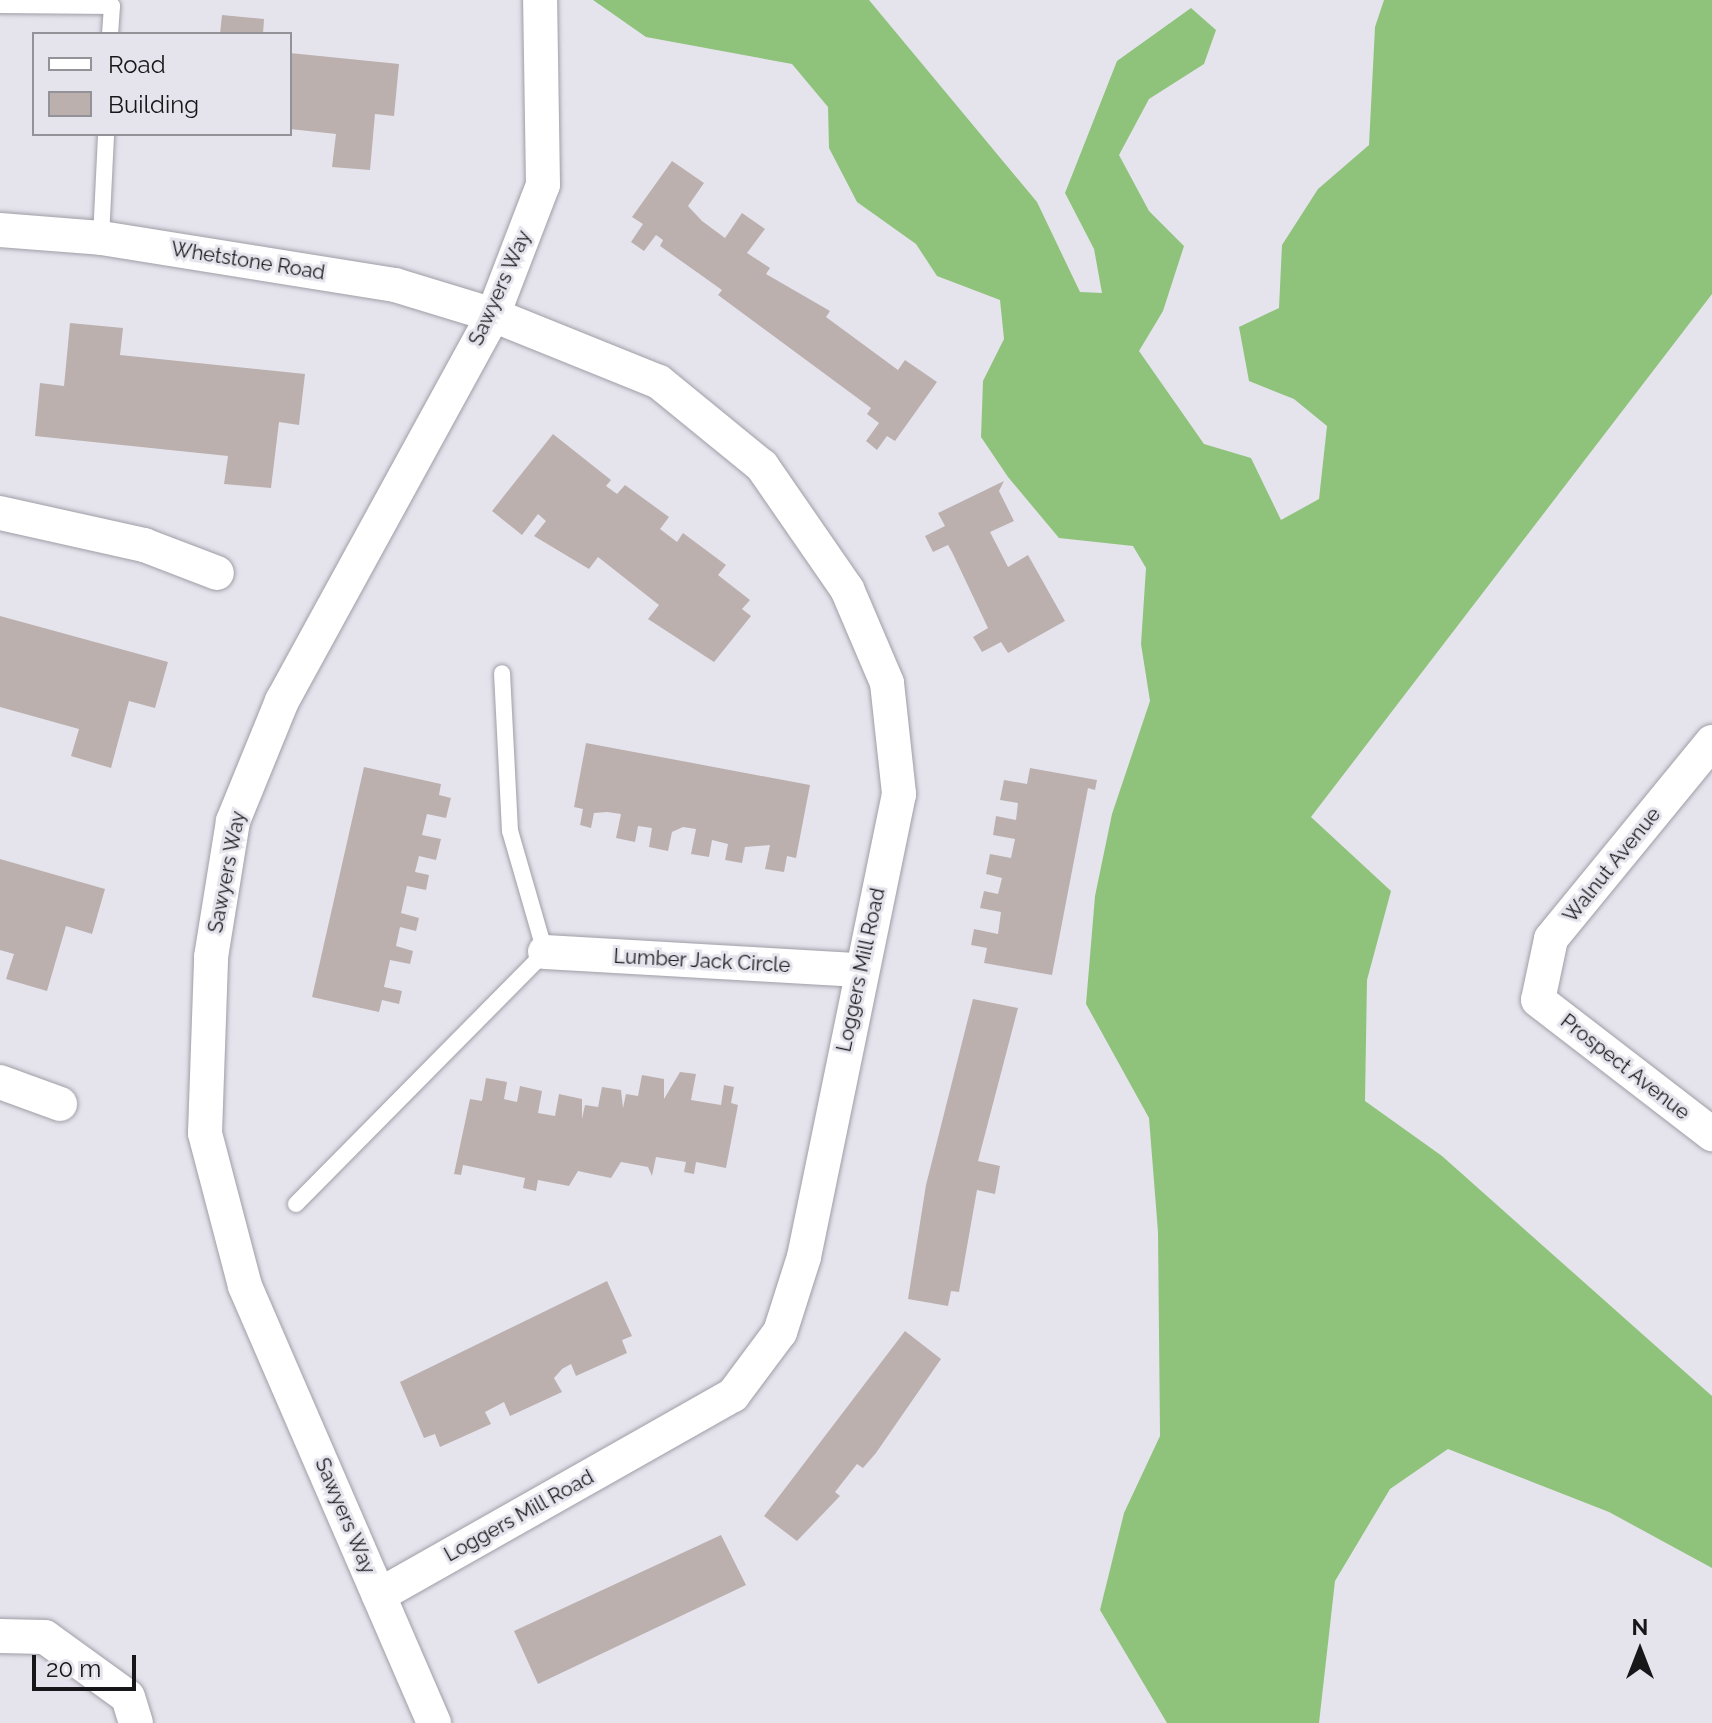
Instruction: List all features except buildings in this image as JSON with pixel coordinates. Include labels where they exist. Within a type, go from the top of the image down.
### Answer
[{"type":"street","name":"Sawyers Way","points":[[434,1723],[245,1286],[209,1148],[211,957],[233,821],[282,701],[493,315],[543,185],[540,0]]},
{"type":"street","name":"Whetstone Road","points":[[0,230],[101,238],[395,285],[493,315]]},
{"type":"street","name":"Loggers Mill Road","points":[[379,1595],[733,1395],[780,1332],[804,1257],[859,970],[899,794],[887,683],[847,589],[762,466],[659,382],[493,315]]},
{"type":"street","points":[[0,513],[144,545],[217,573]]},
{"type":"street","name":"Walnut Avenue","points":[[1538,1000],[1551,939],[1712,742]]},
{"type":"street","name":"Lumber Jack Circle","points":[[545,952],[859,970]]},
{"type":"street","name":"Prospect Avenue","points":[[1538,1000],[1712,1134]]},
{"type":"street","points":[[0,1082],[60,1104]]},
{"type":"street","points":[[0,1636],[45,1637],[128,1697],[136,1723]]},
{"type":"lane","points":[[0,5],[112,6],[110,32]]},
{"type":"lane","points":[[101,238],[106,136]]},
{"type":"lane","points":[[296,1204],[545,952],[510,831],[502,673]]},
{"type":"green space","points":[[593,0],[869,0],[1037,202],[1080,292],[1102,293],[1094,249],[1065,193],[1117,61],[1191,8],[1216,30],[1204,64],[1149,99],[1119,155],[1149,211],[1184,246],[1163,311],[1139,351],[1204,444],[1251,458],[1281,520],[1319,499],[1327,426],[1294,399],[1249,381],[1239,327],[1279,308],[1282,245],[1318,189],[1369,145],[1375,27],[1384,0],[1712,0],[1712,294],[1311,817],[1391,891],[1367,980],[1365,1101],[1442,1156],[1712,1396],[1712,1568],[1609,1512],[1448,1449],[1390,1489],[1335,1581],[1319,1723],[1167,1723],[1100,1610],[1124,1513],[1160,1436],[1158,1232],[1149,1118],[1086,1004],[1095,896],[1112,814],[1150,701],[1141,644],[1146,568],[1133,546],[1059,538],[1008,477],[981,437],[983,381],[1004,339],[1000,300],[937,276],[916,244],[857,202],[829,148],[828,107],[792,64],[646,37]]}]
